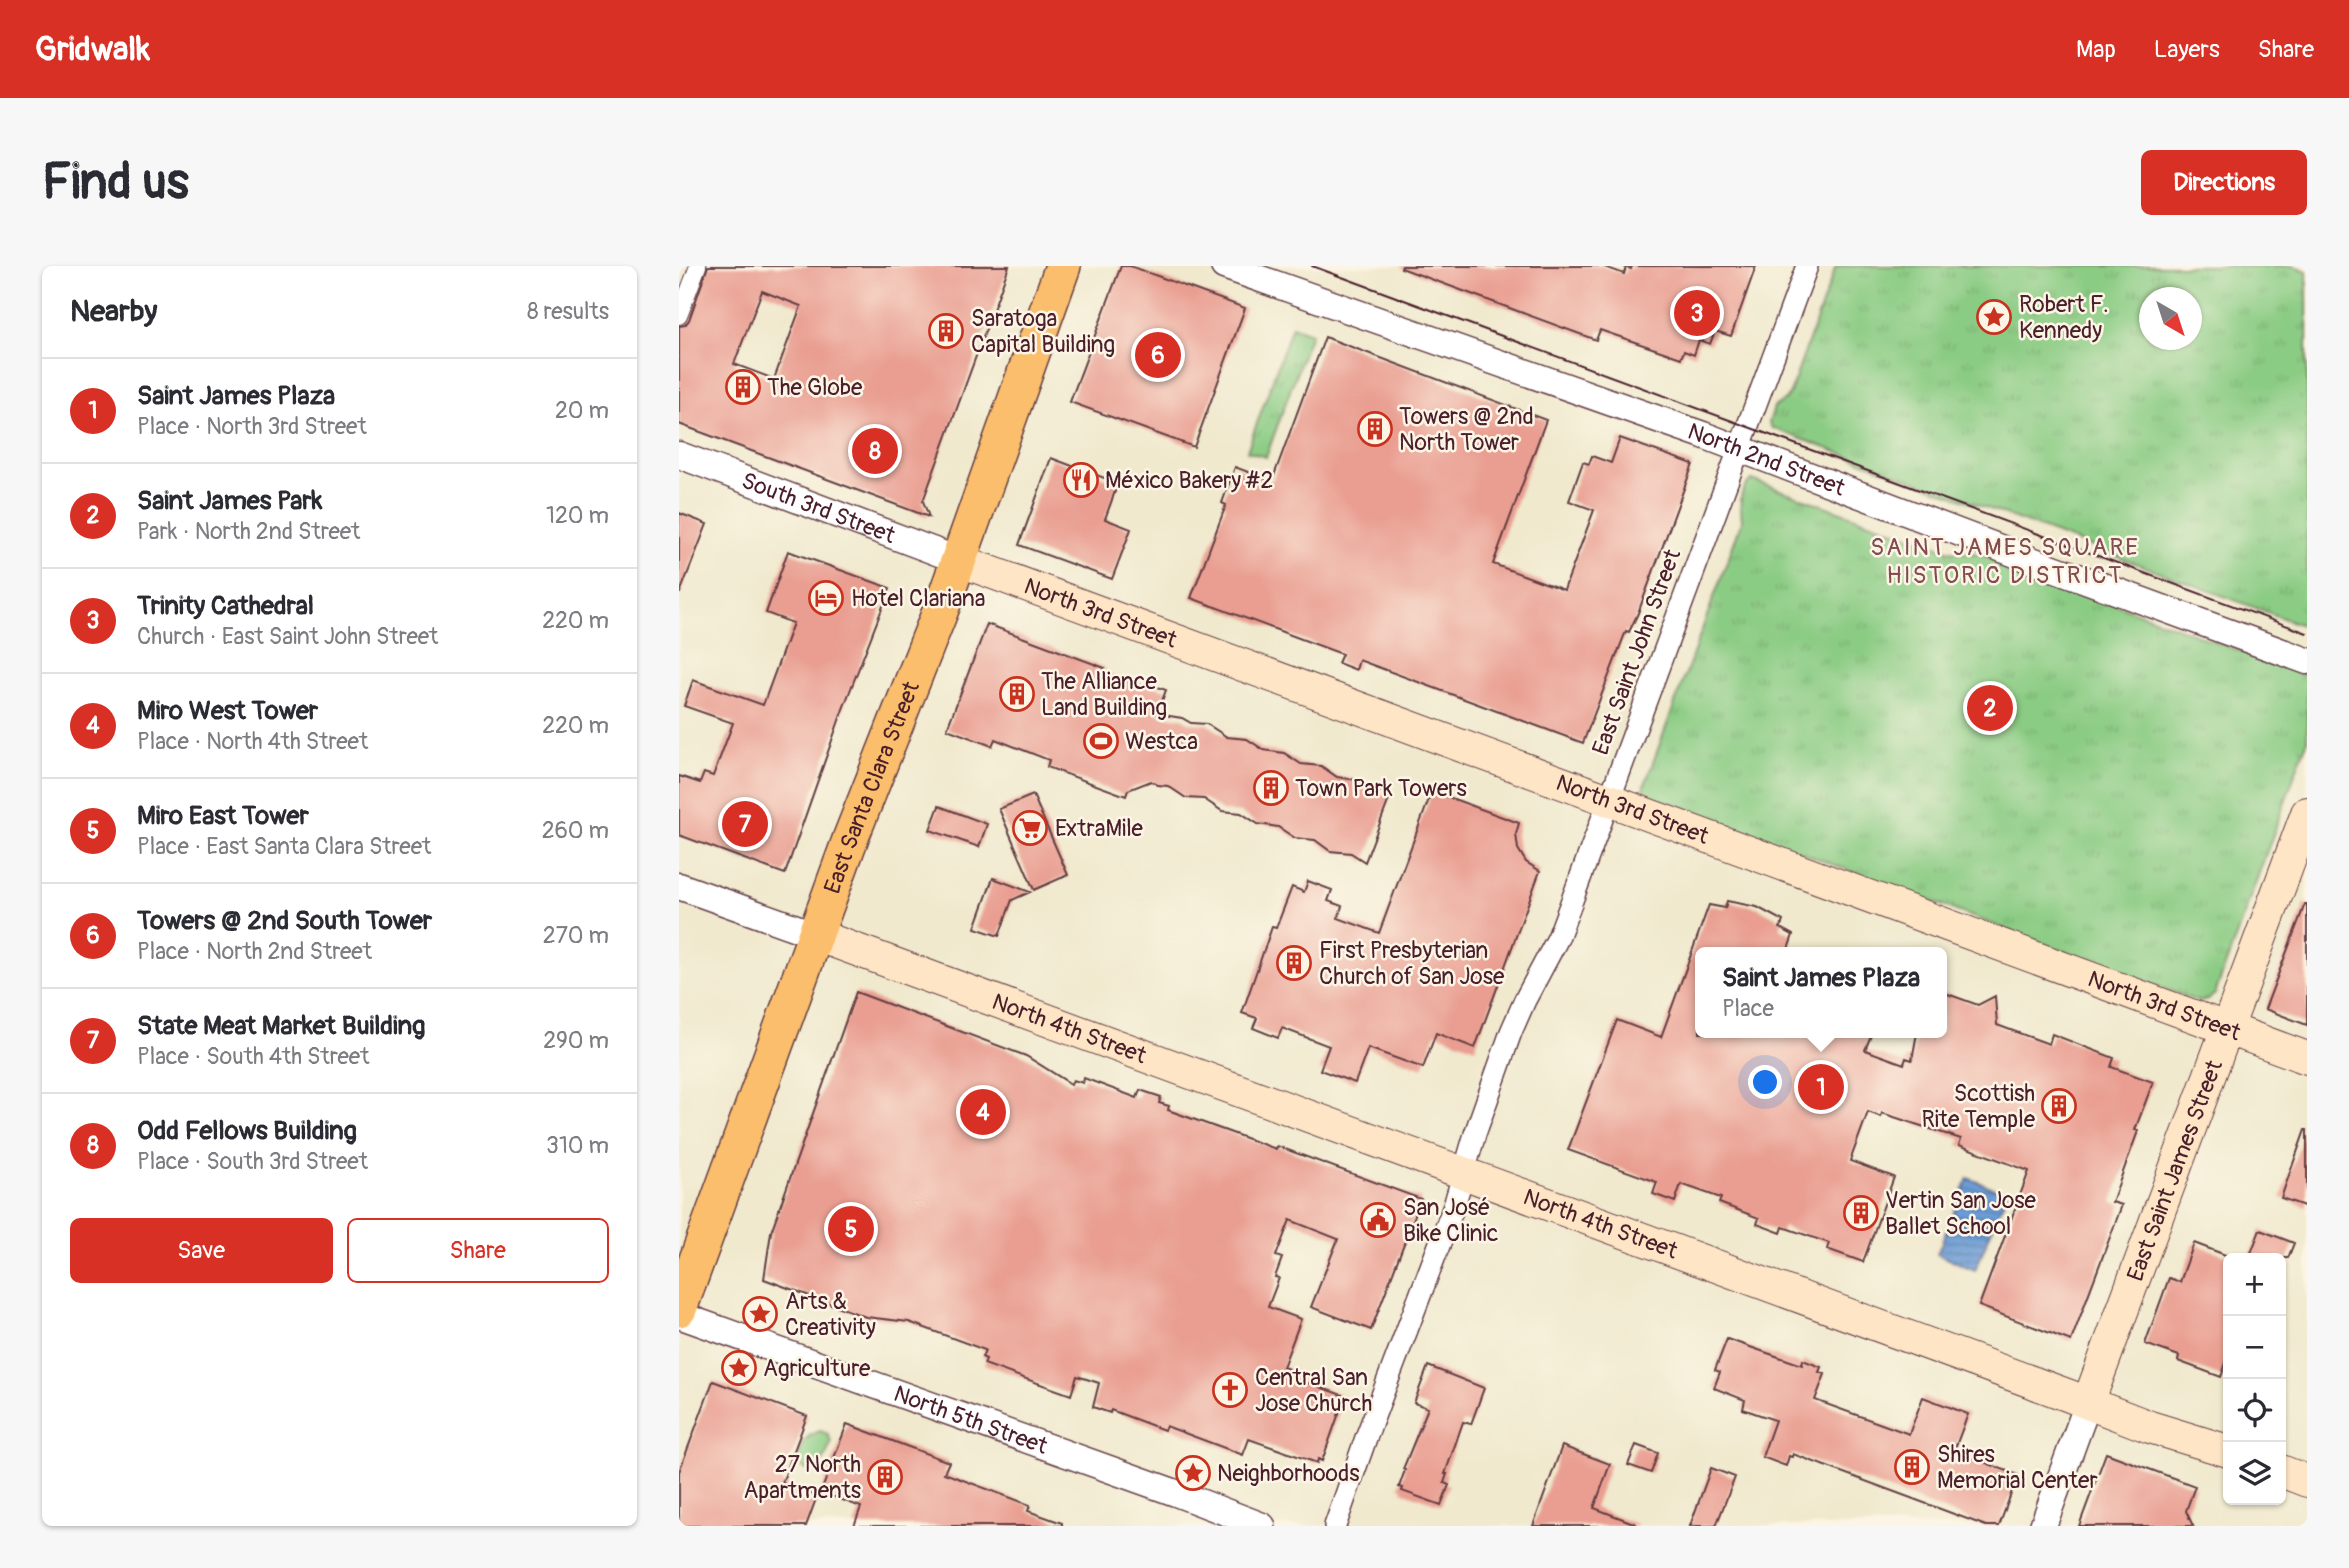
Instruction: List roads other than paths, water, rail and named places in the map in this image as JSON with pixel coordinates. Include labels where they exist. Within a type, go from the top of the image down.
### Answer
[{"type":"main road","name":"East Santa Clara Street","points":[[679,1308],[851,837],[943,604],[1063,266]]},
{"type":"main road","name":"North 3rd Street","points":[[958,560],[2307,1058]]},
{"type":"main road","name":"East Saint James Street","points":[[2088,1403],[2307,813]]},
{"type":"main road","name":"North 4th Street","points":[[816,935],[2150,1427],[2223,1449]]},
{"type":"main road","points":[[2286,1473],[2307,1481]]},
{"type":"street","points":[[679,316],[698,266]]},
{"type":"street","name":"North 2nd Street","points":[[1224,266],[1739,449],[2307,661]]},
{"type":"street","name":"East Saint John Street","points":[[1335,1526],[1454,1206],[1511,1032],[1557,938],[1807,266]]},
{"type":"street","name":"South 3rd Street","points":[[679,455],[958,560]]},
{"type":"street","points":[[679,886],[816,935]]},
{"type":"street","name":"North 5th Street","points":[[679,1315],[1262,1526]]},
{"type":"street","name":"East Saint James Street","points":[[2043,1526],[2088,1403]]},
{"type":"water","points":[[1968,1178],[2007,1193],[1975,1270],[1937,1254]]},
{"type":"tram line","points":[[1312,266],[2307,633]]},
{"type":"place","name":"Trinity Cathedral","points":[[1697,313]]},
{"type":"place","name":"Robert F. Kennedy","points":[[1994,317]]},
{"type":"place","name":"Saratoga Capital Building","points":[[946,331]]},
{"type":"place","name":"Towers @ 2nd South Tower","points":[[1158,355]]},
{"type":"place","name":"The Globe","points":[[743,387]]},
{"type":"place","name":"Towers @ 2nd North Tower","points":[[1375,429]]},
{"type":"place","name":"Odd Fellows Building","points":[[875,451]]},
{"type":"place","name":"México Bakery #2","points":[[1081,480]]},
{"type":"place","name":"Hotel Clariana","points":[[826,598]]},
{"type":"place","name":"The Alliance Land Building","points":[[1017,694]]},
{"type":"place","name":"Saint James Park","points":[[1990,708]]},
{"type":"place","name":"Westca","points":[[1101,741]]},
{"type":"place","name":"Town Park Towers","points":[[1271,788]]},
{"type":"place","name":"State Meat Market Building","points":[[745,824]]},
{"type":"place","name":"ExtraMile","points":[[1030,828]]},
{"type":"place","name":"First Presbyterian Church of San Jose","points":[[1294,963]]},
{"type":"place","name":"Saint James Plaza","points":[[1821,1087]]},
{"type":"place","name":"Scottish Rite Temple","points":[[2059,1106]]},
{"type":"place","name":"Miro West Tower","points":[[983,1112]]},
{"type":"place","name":"Vertin San Jose Ballet School","points":[[1861,1213]]},
{"type":"place","name":"San José Bike Clinic","points":[[1378,1220]]},
{"type":"place","name":"Miro East Tower","points":[[851,1229]]},
{"type":"place","name":"Arts & Creativity","points":[[760,1314]]},
{"type":"place","name":"Agriculture","points":[[739,1368]]},
{"type":"place","name":"Central San Jose Church","points":[[1230,1390]]},
{"type":"place","name":"Shires Memorial Center","points":[[1912,1467]]},
{"type":"place","name":"Neighborhoods","points":[[1193,1473]]},
{"type":"place","name":"27 North Apartments","points":[[885,1477]]},
{"type":"district","name":"SAINT JAMES SQUARE HISTORIC DISTRICT","points":[[2005,561]]}]
